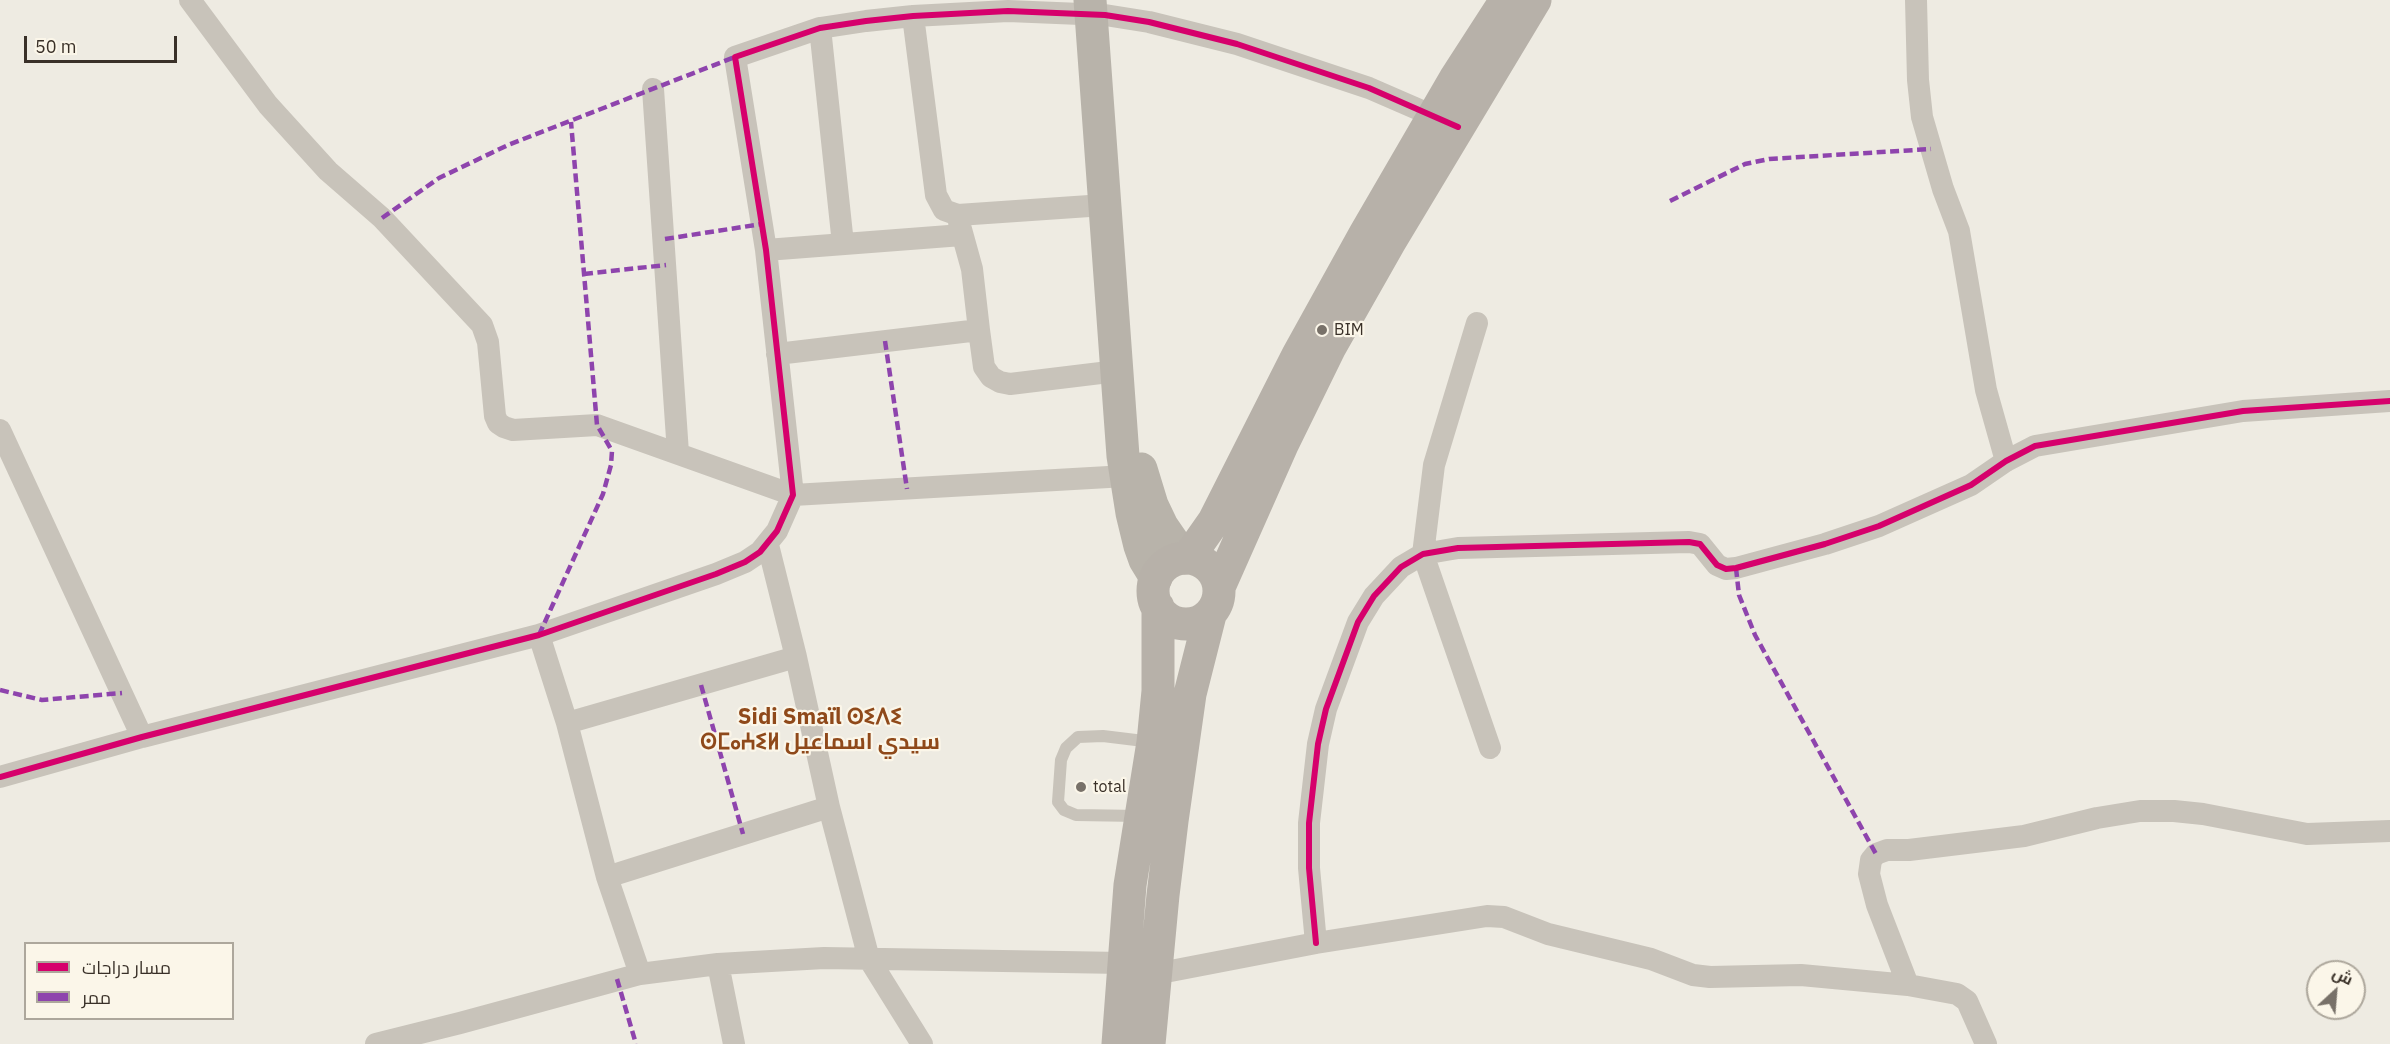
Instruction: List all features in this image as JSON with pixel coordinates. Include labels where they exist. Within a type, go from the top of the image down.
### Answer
[{"type":"main road","points":[[1149,1044],[1163,895],[1190,694],[1214,601],[1282,445],[1506,0]]},
{"type":"main road","points":[[1186,558],[1214,520],[1309,335],[1365,234],[1535,0]]},
{"type":"main road","points":[[1118,1044],[1122,963],[1130,885],[1153,742],[1159,673],[1157,593],[1167,564],[1186,558],[1205,564],[1212,570],[1214,601],[1192,624],[1172,621],[1157,593]]},
{"type":"street","points":[[190,0],[268,105],[328,171],[382,218],[482,325],[488,342],[495,417],[498,423],[513,429],[597,425],[793,495],[1126,476]]},
{"type":"street","points":[[1916,0],[1918,80],[1922,117],[1943,189],[1959,231],[1986,390],[2006,461]]},
{"type":"street","points":[[0,777],[142,737],[539,635],[716,574],[745,562],[768,545],[786,515],[793,495],[766,250],[735,57],[820,28],[913,16],[1097,7],[1237,44],[1369,88],[1446,121]]},
{"type":"street","points":[[1097,7],[1104,205],[1126,476],[1140,546],[1157,593]]},
{"type":"street","points":[[1097,7],[1139,461],[1152,505],[1174,546],[1186,558]]},
{"type":"street","points":[[913,16],[936,195],[944,210],[960,225],[972,269],[984,367],[991,377],[1010,384],[1117,371]]},
{"type":"street","points":[[820,28],[843,244]]},
{"type":"street","points":[[653,89],[678,453]]},
{"type":"street","points":[[766,250],[843,244],[1104,205]]},
{"type":"street","points":[[1477,323],[1434,465],[1423,554],[1490,748]]},
{"type":"street","points":[[777,354],[979,330]]},
{"type":"street","points":[[1316,943],[1309,868],[1309,823],[1318,744],[1326,710],[1358,622],[1374,596],[1401,567],[1423,554],[1458,548],[1689,542],[1700,544],[1717,565],[1726,569],[1736,568],[1825,544],[1879,526],[1971,484],[2006,461],[2035,446],[2243,411],[2390,401]]},
{"type":"street","points":[[0,430],[142,737]]},
{"type":"street","points":[[768,545],[796,657],[829,807],[869,959],[922,1044]]},
{"type":"street","points":[[539,635],[567,723],[607,877],[640,974]]},
{"type":"street","points":[[567,723],[796,657]]},
{"type":"street","points":[[607,877],[829,807]]},
{"type":"street","points":[[1908,984],[1877,905],[1869,874],[1871,860],[1876,854],[1887,850],[1980,843],[2140,811],[2203,814],[2307,834],[2390,831]]},
{"type":"street","points":[[1155,974],[1316,943],[1487,916],[1504,917],[1548,934],[1651,959],[1693,975],[1801,975],[1908,984],[1957,994],[1966,1001],[1986,1044]]},
{"type":"street","points":[[375,1044],[640,974],[718,964],[767,960],[869,959],[1122,963]]},
{"type":"street","points":[[718,964],[734,1044]]},
{"type":"lane","points":[[1140,816],[1076,815],[1064,810],[1058,802],[1061,760],[1066,748],[1078,737],[1102,736],[1153,742]]},
{"type":"marked path","points":[[382,218],[439,178],[508,145],[735,57]]},
{"type":"marked path","points":[[539,635],[603,494],[611,465],[612,451],[597,425],[571,122]]},
{"type":"marked path","points":[[1670,201],[1745,164],[1769,159],[1931,149]]},
{"type":"marked path","points":[[665,239],[762,224]]},
{"type":"marked path","points":[[584,274],[666,265]]},
{"type":"marked path","points":[[885,341],[907,489]]},
{"type":"marked path","points":[[1736,568],[1739,595],[1755,635],[1876,854]]},
{"type":"marked path","points":[[701,685],[743,834]]},
{"type":"marked path","points":[[0,690],[42,700],[122,693]]},
{"type":"marked path","points":[[617,979],[636,1044]]},
{"type":"cycle path","points":[[0,777],[142,737],[539,635],[716,574],[745,562],[760,552],[777,531],[793,495],[766,250],[735,57],[820,28],[866,21],[1008,11],[1105,15],[1149,22],[1237,44],[1369,88],[1458,127]]},
{"type":"cycle path","points":[[1316,943],[1309,868],[1309,823],[1318,744],[1326,709],[1358,622],[1374,596],[1401,567],[1423,554],[1458,548],[1689,542],[1700,544],[1717,565],[1726,569],[1736,568],[1825,544],[1879,526],[1971,485],[2006,461],[2035,446],[2243,411],[2390,401]]},
{"type":"place","name":"BIM","points":[[1322,330]]},
{"type":"place","name":"total","points":[[1081,787]]},
{"type":"district","name":"Sidi Smaïl ⵙⵉⴷⵉ ⵙⵎⴰⵄⵉⵍ سيدي اسماعيل","points":[[820,730]]}]
